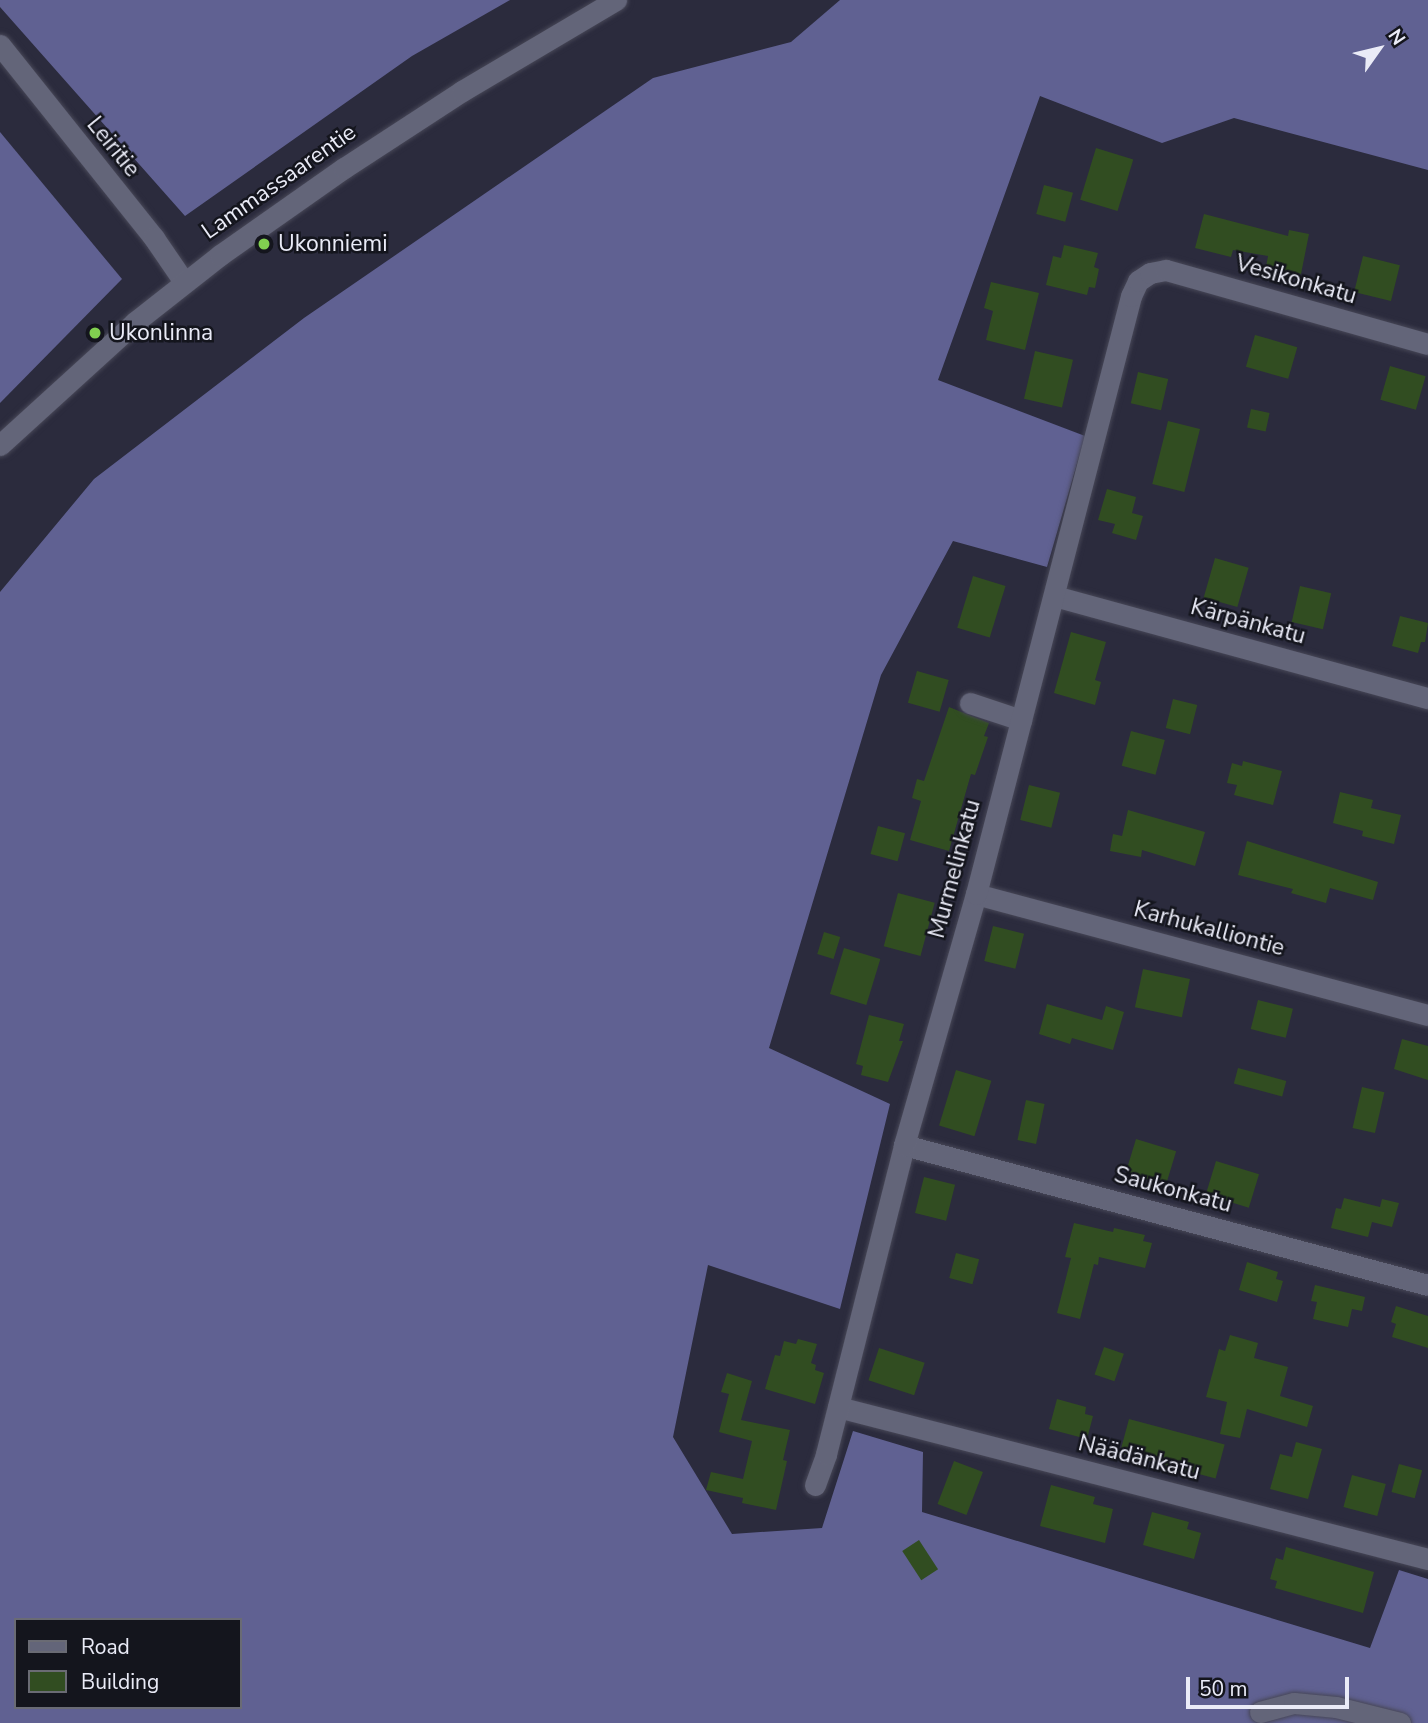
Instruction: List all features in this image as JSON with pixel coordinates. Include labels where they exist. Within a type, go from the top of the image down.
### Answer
[{"type":"street","name":"Lammassaarentie","points":[[0,445],[78,371],[184,282],[344,168],[462,91],[616,0]]},
{"type":"street","name":"Leiritie","points":[[0,45],[154,238],[184,282]]},
{"type":"street","name":"Vesikonkatu","points":[[1150,273],[1166,270],[1428,344]]},
{"type":"street","name":"Murmelinkatu","points":[[815,1485],[838,1407],[904,1145],[976,894],[1131,296],[1138,281],[1150,273]]},
{"type":"street","name":"Kärpänkatu","points":[[1054,596],[1428,698]]},
{"type":"street","points":[[970,704],[1021,720]]},
{"type":"street","name":"Karhukalliontie","points":[[976,894],[1428,1015]]},
{"type":"street","name":"Saukonkatu","points":[[904,1145],[1428,1285]]},
{"type":"street","name":"Näädänkatu","points":[[838,1407],[1428,1559]]},
{"type":"street","points":[[1260,1712],[1294,1703],[1336,1707],[1400,1723]]},
{"type":"shaded area","points":[[0,0],[510,0],[412,56],[185,216],[0,7]]},
{"type":"shaded area","points":[[840,0],[1428,0],[1428,170],[1234,118],[1162,143],[1040,96],[938,380],[1085,436],[1047,567],[953,541],[881,675],[769,1048],[890,1104],[840,1309],[708,1265],[673,1437],[732,1534],[822,1528],[853,1431],[923,1452],[922,1512],[1370,1648],[1399,1570],[1428,1579],[1428,1723],[0,1723],[0,592],[94,479],[304,318],[653,78],[791,42]]},
{"type":"shaded area","points":[[0,132],[122,279],[0,403]]},
{"type":"building","points":[[1096,148],[1133,159],[1118,211],[1080,200]]},
{"type":"building","points":[[1044,185],[1073,193],[1065,222],[1036,214]]},
{"type":"building","points":[[1204,214],[1288,236],[1289,230],[1309,234],[1301,274],[1266,267],[1268,256],[1233,250],[1231,257],[1195,248]]},
{"type":"building","points":[[1064,245],[1098,253],[1094,267],[1099,269],[1095,288],[1089,287],[1087,295],[1046,285],[1053,256],[1061,258]]},
{"type":"building","points":[[1363,256],[1400,265],[1391,301],[1354,292]]},
{"type":"building","points":[[991,282],[1039,293],[1025,350],[986,340],[993,311],[984,308]]},
{"type":"building","points":[[1255,335],[1297,347],[1288,379],[1246,367]]},
{"type":"building","points":[[1035,351],[1073,360],[1062,408],[1024,399]]},
{"type":"building","points":[[1390,366],[1426,376],[1416,410],[1380,400]]},
{"type":"building","points":[[1138,372],[1168,379],[1161,410],[1131,403]]},
{"type":"building","points":[[1251,409],[1270,413],[1266,432],[1247,428]]},
{"type":"building","points":[[1168,421],[1200,429],[1184,492],[1152,484]]},
{"type":"building","points":[[1107,489],[1136,497],[1132,513],[1143,516],[1136,540],[1112,533],[1115,524],[1098,520]]},
{"type":"building","points":[[1215,558],[1249,568],[1237,607],[1204,597]]},
{"type":"building","points":[[973,576],[1006,586],[990,638],[957,628]]},
{"type":"building","points":[[1300,586],[1331,593],[1323,629],[1292,622]]},
{"type":"building","points":[[1400,616],[1428,623],[1425,642],[1421,642],[1418,653],[1392,646]]},
{"type":"building","points":[[1071,632],[1106,642],[1095,680],[1101,682],[1095,705],[1054,693]]},
{"type":"building","points":[[917,671],[949,680],[940,712],[908,703]]},
{"type":"building","points":[[1173,699],[1197,705],[1190,734],[1166,728]]},
{"type":"building","points":[[949,707],[989,723],[984,736],[988,737],[975,775],[971,774],[949,851],[910,840],[921,801],[912,798],[917,779],[924,781]]},
{"type":"building","points":[[1131,731],[1165,740],[1155,775],[1122,766]]},
{"type":"building","points":[[1243,761],[1282,771],[1273,805],[1234,795],[1237,785],[1227,783],[1232,763],[1242,766]]},
{"type":"building","points":[[1029,785],[1060,793],[1051,828],[1020,820]]},
{"type":"building","points":[[1340,792],[1373,800],[1371,808],[1401,815],[1394,844],[1362,836],[1363,831],[1333,823]]},
{"type":"building","points":[[1128,810],[1205,832],[1195,866],[1142,850],[1141,857],[1110,851],[1113,834],[1122,836]]},
{"type":"building","points":[[878,826],[905,833],[898,861],[870,854]]},
{"type":"building","points":[[1247,841],[1378,882],[1373,900],[1330,888],[1326,903],[1291,893],[1293,889],[1238,875]]},
{"type":"building","points":[[898,893],[935,903],[920,956],[884,946]]},
{"type":"building","points":[[993,926],[1024,934],[1015,969],[984,961]]},
{"type":"building","points":[[824,932],[840,937],[834,959],[817,954]]},
{"type":"building","points":[[844,948],[880,959],[866,1005],[830,994]]},
{"type":"building","points":[[1143,969],[1190,979],[1182,1017],[1135,1007]]},
{"type":"building","points":[[1258,1000],[1293,1009],[1286,1038],[1251,1029]]},
{"type":"building","points":[[1047,1004],[1102,1020],[1106,1006],[1124,1012],[1113,1050],[1072,1038],[1070,1044],[1039,1034]]},
{"type":"building","points":[[869,1015],[904,1024],[899,1041],[903,1041],[888,1082],[861,1075],[863,1066],[856,1064]]},
{"type":"building","points":[[1402,1039],[1428,1046],[1428,1080],[1394,1069]]},
{"type":"building","points":[[1238,1068],[1286,1081],[1282,1096],[1234,1083]]},
{"type":"building","points":[[956,1070],[991,1081],[974,1136],[939,1125]]},
{"type":"building","points":[[1362,1087],[1384,1092],[1375,1133],[1353,1128]]},
{"type":"building","points":[[1026,1100],[1045,1104],[1036,1144],[1017,1140]]},
{"type":"building","points":[[1136,1139],[1176,1151],[1166,1185],[1126,1172]]},
{"type":"building","points":[[1216,1161],[1259,1174],[1249,1208],[1206,1194]]},
{"type":"building","points":[[924,1177],[955,1185],[946,1221],[915,1213]]},
{"type":"building","points":[[1344,1198],[1380,1207],[1382,1199],[1399,1203],[1392,1227],[1372,1222],[1368,1237],[1331,1228],[1336,1208],[1341,1209]]},
{"type":"building","points":[[1074,1223],[1113,1232],[1114,1228],[1145,1235],[1143,1241],[1152,1243],[1145,1268],[1099,1257],[1098,1265],[1094,1264],[1080,1319],[1057,1313],[1071,1258],[1065,1257]]},
{"type":"building","points":[[956,1253],[979,1259],[972,1284],[949,1278]]},
{"type":"building","points":[[1247,1262],[1278,1272],[1276,1279],[1283,1281],[1277,1302],[1239,1290]]},
{"type":"building","points":[[1315,1285],[1365,1297],[1362,1311],[1352,1309],[1348,1327],[1313,1319],[1317,1302],[1311,1301]]},
{"type":"building","points":[[1396,1306],[1428,1316],[1428,1348],[1392,1337],[1396,1324],[1391,1322]]},
{"type":"building","points":[[1230,1335],[1258,1343],[1254,1358],[1288,1367],[1280,1396],[1313,1406],[1307,1427],[1247,1409],[1240,1438],[1220,1434],[1227,1402],[1206,1397],[1219,1349],[1225,1351]]},
{"type":"building","points":[[798,1339],[817,1344],[811,1363],[816,1365],[815,1370],[824,1373],[815,1404],[765,1389],[775,1355],[780,1356],[784,1341],[796,1344]]},
{"type":"building","points":[[1104,1347],[1124,1354],[1114,1381],[1095,1374]]},
{"type":"building","points":[[879,1348],[925,1363],[914,1395],[868,1380]]},
{"type":"building","points":[[727,1373],[752,1381],[741,1420],[790,1430],[783,1460],[787,1461],[776,1510],[742,1503],[743,1498],[706,1490],[711,1472],[743,1479],[752,1441],[719,1432],[729,1394],[721,1392]]},
{"type":"building","points":[[1057,1399],[1086,1407],[1085,1414],[1093,1416],[1087,1439],[1049,1429]]},
{"type":"building","points":[[1129,1419],[1225,1445],[1216,1478],[1120,1453]]},
{"type":"building","points":[[1296,1442],[1322,1449],[1308,1499],[1270,1489],[1280,1454],[1292,1457]]},
{"type":"building","points":[[954,1461],[983,1472],[966,1515],[938,1504]]},
{"type":"building","points":[[1399,1464],[1422,1470],[1415,1498],[1391,1492]]},
{"type":"building","points":[[1352,1475],[1386,1484],[1377,1516],[1343,1507]]},
{"type":"building","points":[[1051,1485],[1095,1497],[1093,1504],[1113,1509],[1105,1543],[1040,1526]]},
{"type":"building","points":[[1152,1512],[1189,1522],[1187,1529],[1201,1533],[1194,1559],[1143,1545]]},
{"type":"building","points":[[919,1540],[938,1569],[921,1580],[902,1551]]},
{"type":"building","points":[[1286,1547],[1374,1572],[1363,1613],[1275,1588],[1277,1581],[1270,1579],[1276,1558],[1283,1560]]},
{"type":"place","name":"Ukonniemi","points":[[264,244]]},
{"type":"place","name":"Ukonlinna","points":[[95,333]]}]
